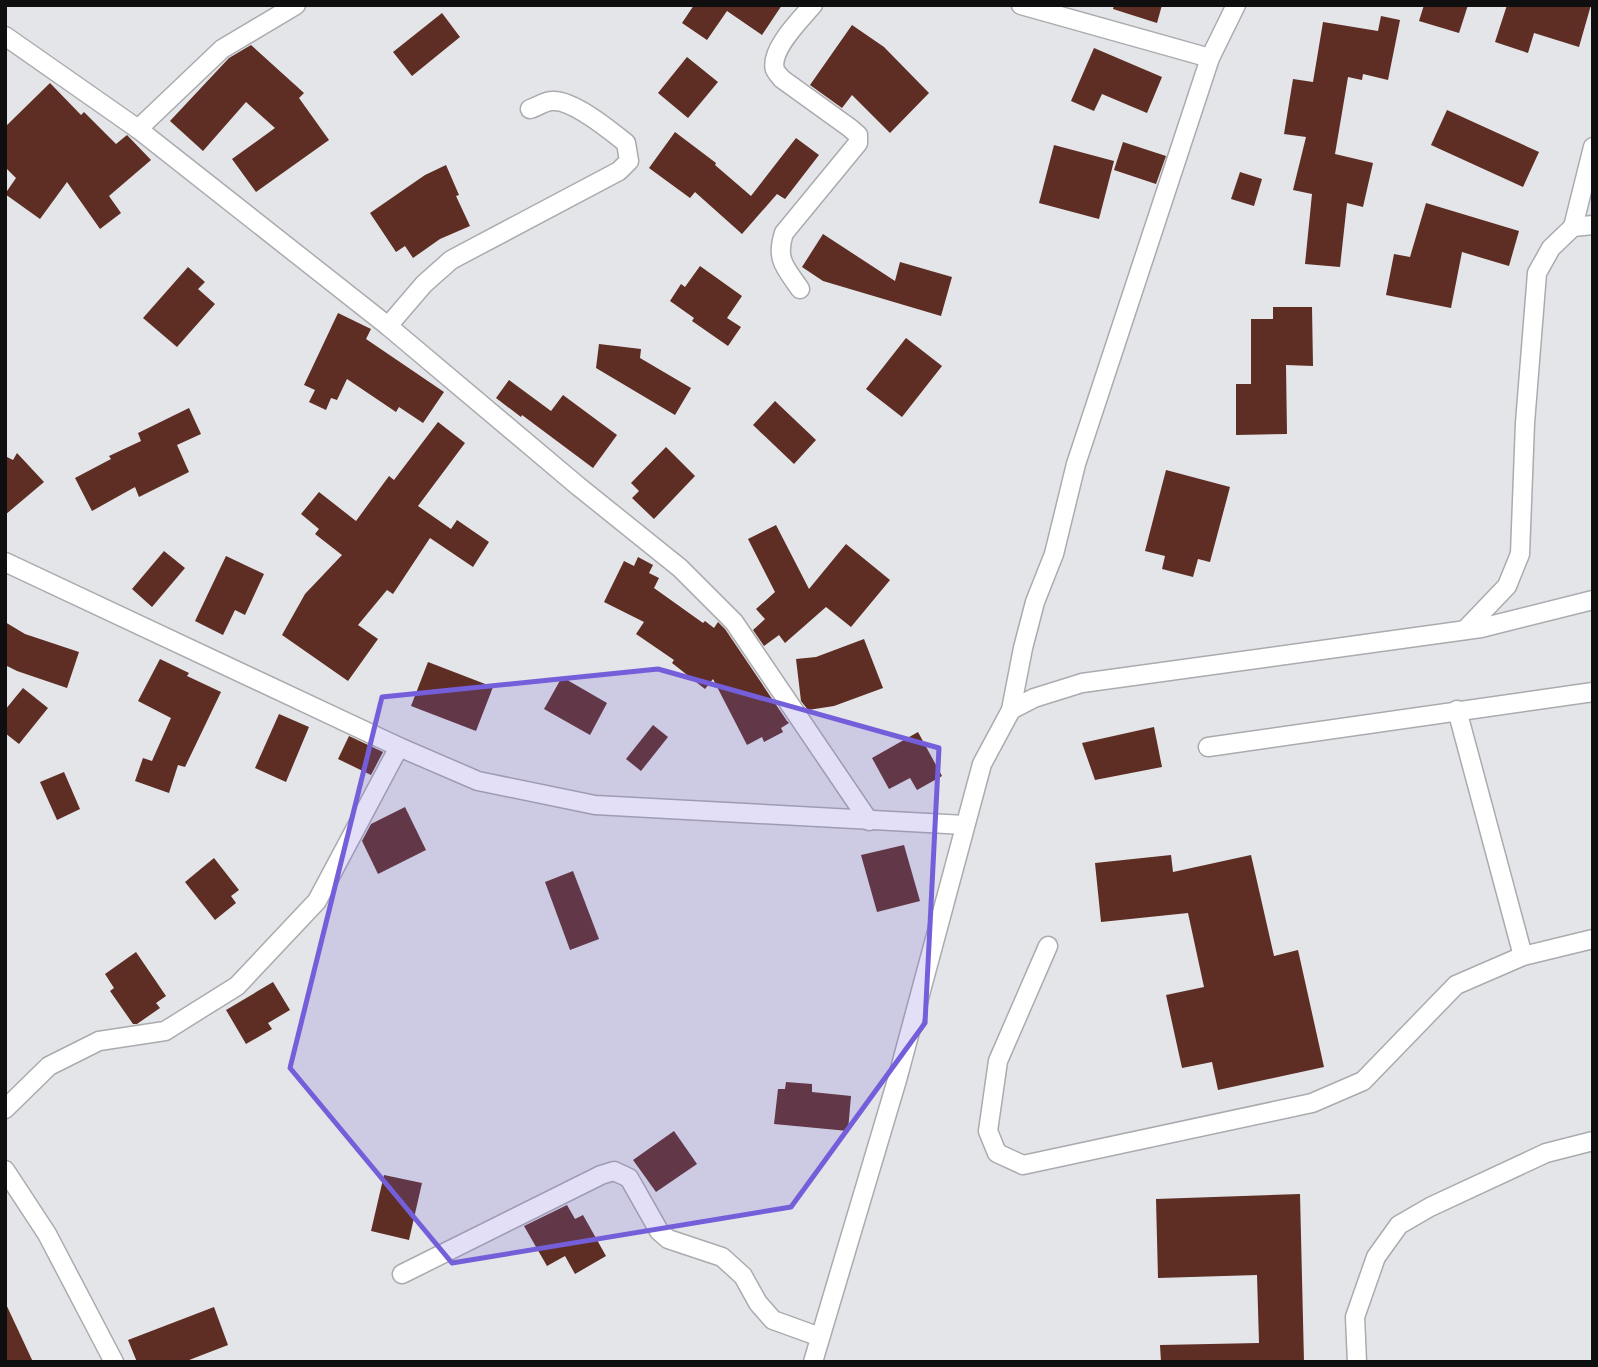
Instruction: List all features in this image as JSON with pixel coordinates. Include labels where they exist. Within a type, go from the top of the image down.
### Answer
[{"type":"street","points":[[138,129],[222,49],[296,5]]},
{"type":"street","points":[[800,289],[781,261],[779,248],[784,233],[858,143],[858,135],[782,79],[775,70],[775,56],[784,39],[813,5]]},
{"type":"street","points":[[1021,5],[1210,58]]},
{"type":"street","points":[[813,1362],[897,1080],[982,764],[1011,710],[1035,602],[1054,554],[1076,464],[1210,58],[1236,5]]},
{"type":"street","points":[[5,36],[138,129],[388,326],[680,568],[734,622],[869,821]]},
{"type":"street","points":[[388,326],[424,284],[451,260],[619,171],[629,161],[626,143],[601,123],[567,104],[552,100],[530,109]]},
{"type":"street","points":[[1465,630],[1507,586],[1520,554],[1525,423],[1538,273],[1551,248],[1573,227],[1593,147]]},
{"type":"street","points":[[1573,227],[1593,225]]},
{"type":"street","points":[[5,562],[399,747],[478,781],[595,806],[965,825]]},
{"type":"street","points":[[1011,710],[1034,698],[1082,683],[1480,628],[1593,600]]},
{"type":"street","points":[[1208,747],[1593,692]]},
{"type":"street","points":[[1457,710],[1523,956]]},
{"type":"street","points":[[5,1109],[49,1066],[99,1041],[165,1031],[237,986],[317,901],[399,747]]},
{"type":"street","points":[[1048,946],[998,1061],[988,1132],[997,1153],[1023,1165],[1312,1103],[1363,1081],[1455,985],[1523,956],[1593,939]]},
{"type":"street","points":[[1357,1362],[1355,1317],[1376,1257],[1399,1225],[1430,1207],[1546,1153],[1593,1141]]},
{"type":"street","points":[[5,1170],[47,1234],[114,1362]]},
{"type":"street","points":[[402,1274],[614,1171],[629,1178],[659,1231],[668,1239],[722,1257],[743,1276],[758,1303],[772,1320],[820,1337]]},
{"type":"highlighted area","points":[[658,669],[939,748],[925,1023],[791,1207],[452,1263],[290,1068],[382,697]]},
{"type":"building","points":[[694,5],[782,5],[762,35],[727,11],[707,40],[682,23]]},
{"type":"building","points":[[1114,5],[1162,5],[1157,23],[1113,9]]},
{"type":"building","points":[[1424,5],[1468,5],[1459,33],[1419,21]]},
{"type":"building","points":[[1507,5],[1591,5],[1579,47],[1534,33],[1528,53],[1495,42]]},
{"type":"building","points":[[442,13],[460,37],[412,76],[393,52]]},
{"type":"building","points":[[1381,16],[1400,20],[1388,80],[1363,74],[1362,80],[1348,77],[1335,154],[1373,163],[1363,207],[1347,203],[1340,267],[1305,264],[1312,194],[1293,190],[1306,137],[1284,134],[1293,79],[1313,82],[1323,22],[1378,31]]},
{"type":"building","points":[[852,25],[884,47],[929,93],[890,133],[852,95],[842,108],[810,85]]},
{"type":"building","points":[[251,45],[304,93],[299,98],[329,140],[256,192],[232,159],[275,128],[246,102],[203,151],[170,121],[229,58]]},
{"type":"building","points":[[1094,48],[1162,77],[1147,113],[1102,94],[1094,111],[1071,101]]},
{"type":"building","points":[[687,57],[718,82],[688,118],[658,93]]},
{"type":"building","points":[[50,83],[81,115],[84,112],[116,144],[127,135],[151,160],[109,196],[121,213],[100,229],[67,182],[40,219],[5,194],[16,178],[5,167],[5,127]]},
{"type":"building","points":[[1447,110],[1539,152],[1523,187],[1431,145]]},
{"type":"building","points":[[675,132],[716,163],[715,165],[751,196],[796,138],[819,155],[785,199],[777,194],[742,234],[695,192],[690,198],[649,168]]},
{"type":"building","points":[[1123,142],[1166,156],[1156,184],[1114,170]]},
{"type":"building","points":[[1054,145],[1114,161],[1099,219],[1039,203]]},
{"type":"building","points":[[446,165],[470,226],[440,239],[413,258],[405,246],[396,252],[370,213],[425,175]]},
{"type":"building","points":[[1240,172],[1262,179],[1254,206],[1231,199]]},
{"type":"building","points":[[1426,203],[1519,231],[1509,266],[1462,252],[1451,308],[1386,295],[1394,254],[1410,257]]},
{"type":"building","points":[[823,234],[895,281],[900,262],[952,277],[941,316],[823,281],[802,267]]},
{"type":"building","points":[[700,266],[742,296],[727,318],[741,327],[728,346],[692,321],[694,318],[670,301],[681,284],[685,287]]},
{"type":"building","points":[[188,267],[205,282],[198,289],[215,304],[177,347],[143,318]]},
{"type":"building","points":[[1273,307],[1312,307],[1313,366],[1286,365],[1287,434],[1236,435],[1236,384],[1251,384],[1251,319],[1273,319]]},
{"type":"building","points":[[338,313],[371,329],[366,339],[444,392],[423,423],[399,407],[396,412],[347,379],[337,400],[331,398],[326,410],[309,402],[315,390],[304,385]]},
{"type":"building","points":[[906,338],[942,366],[902,417],[866,389]]},
{"type":"building","points":[[599,344],[641,349],[640,358],[691,388],[675,415],[596,368]]},
{"type":"building","points":[[509,380],[551,411],[563,395],[617,435],[593,468],[496,398]]},
{"type":"building","points":[[775,401],[816,440],[794,464],[753,425]]},
{"type":"building","points":[[189,408],[201,434],[177,445],[189,472],[139,497],[135,487],[92,511],[75,478],[111,459],[109,456],[141,441],[138,433]]},
{"type":"building","points":[[438,422],[465,443],[418,506],[451,529],[457,520],[489,542],[473,567],[430,538],[393,594],[387,590],[358,625],[378,639],[348,681],[282,635],[305,594],[342,555],[315,534],[319,529],[301,514],[319,492],[356,521],[389,476],[394,480]]},
{"type":"building","points":[[666,447],[695,476],[654,519],[632,498],[639,491],[631,483]]},
{"type":"building","points":[[17,453],[44,482],[5,515],[5,456],[13,460]]},
{"type":"building","points":[[1166,470],[1230,487],[1210,562],[1198,559],[1193,577],[1162,569],[1165,556],[1145,551]]},
{"type":"building","points":[[776,525],[809,589],[846,544],[890,580],[851,627],[826,607],[785,643],[779,635],[764,646],[753,630],[765,619],[756,609],[775,592],[748,539]]},
{"type":"building","points":[[164,551],[185,568],[152,607],[132,589]]},
{"type":"building","points":[[226,556],[264,574],[245,615],[235,610],[223,635],[195,621]]},
{"type":"building","points":[[638,557],[653,565],[649,573],[659,578],[654,588],[703,623],[705,621],[714,628],[718,622],[725,629],[789,723],[781,728],[783,732],[764,742],[762,737],[747,745],[713,679],[705,689],[672,663],[674,660],[636,634],[644,622],[604,602],[624,561],[634,566]]},
{"type":"building","points":[[5,622],[25,634],[79,652],[67,688],[5,665]]},
{"type":"building","points":[[864,639],[883,688],[834,706],[808,710],[801,701],[796,659],[816,657]]},
{"type":"building","points":[[160,659],[189,673],[187,676],[221,692],[185,767],[178,765],[169,793],[135,781],[143,758],[152,761],[171,718],[138,701]]},
{"type":"building","points":[[428,662],[493,687],[476,731],[411,706]]},
{"type":"building","points":[[562,677],[607,703],[590,735],[544,709]]},
{"type":"building","points":[[23,688],[48,708],[19,744],[5,733],[5,710]]},
{"type":"building","points":[[279,714],[309,727],[286,782],[255,768]]},
{"type":"building","points":[[653,725],[668,737],[641,771],[626,759]]},
{"type":"building","points":[[1154,727],[1162,767],[1095,780],[1082,743]]},
{"type":"building","points":[[918,732],[942,776],[917,790],[910,778],[889,789],[872,758]]},
{"type":"building","points":[[349,736],[383,752],[371,775],[338,759]]},
{"type":"building","points":[[64,772],[80,809],[57,820],[40,782]]},
{"type":"building","points":[[405,807],[426,850],[378,874],[362,841],[371,824]]},
{"type":"building","points":[[904,845],[920,901],[877,912],[861,855]]},
{"type":"building","points":[[1171,855],[1173,872],[1251,855],[1274,956],[1298,950],[1324,1067],[1218,1090],[1212,1062],[1182,1068],[1166,995],[1204,987],[1188,913],[1101,922],[1095,863]]},
{"type":"building","points":[[214,858],[239,890],[231,896],[236,903],[215,920],[185,882]]},
{"type":"building","points":[[573,871],[599,939],[570,950],[545,882]]},
{"type":"building","points":[[136,952],[166,996],[156,1003],[160,1008],[133,1024],[110,991],[114,988],[105,974]]},
{"type":"building","points":[[273,982],[290,1010],[268,1023],[272,1029],[246,1044],[226,1010]]},
{"type":"building","points":[[786,1082],[812,1084],[812,1092],[851,1096],[848,1131],[774,1124],[778,1089],[785,1089]]},
{"type":"building","points":[[674,1131],[697,1164],[656,1192],[633,1160]]},
{"type":"building","points":[[384,1175],[422,1183],[409,1240],[371,1231]]},
{"type":"building","points":[[1300,1194],[1304,1362],[1161,1362],[1160,1345],[1259,1343],[1257,1275],[1158,1278],[1156,1199]]},
{"type":"building","points":[[567,1205],[575,1219],[583,1215],[606,1256],[575,1274],[565,1256],[547,1266],[524,1226]]},
{"type":"building","points":[[5,1302],[33,1362],[5,1362]]},
{"type":"building","points":[[214,1307],[228,1345],[184,1362],[137,1362],[128,1340]]}]
